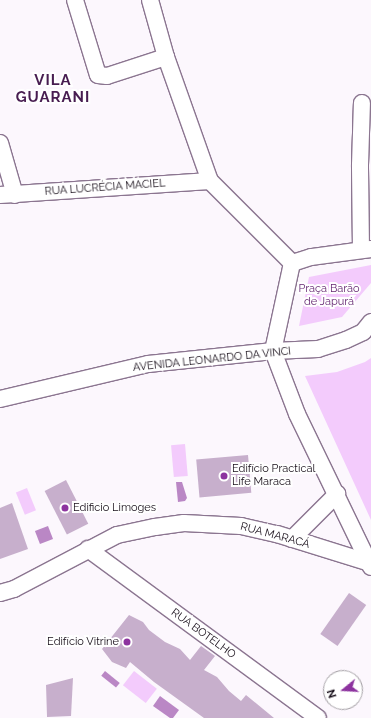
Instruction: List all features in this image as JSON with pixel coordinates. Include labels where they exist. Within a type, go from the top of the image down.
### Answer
[{"type":"street","points":[[75,0],[98,75],[107,76],[166,58]]},
{"type":"street","points":[[150,0],[166,58],[210,180],[292,263]]},
{"type":"street","points":[[292,263],[311,257],[366,250],[360,165],[362,102]]},
{"type":"street","points":[[0,143],[8,195]]},
{"type":"street","name":"RUA LUCRÉCIA MACIEL","points":[[8,195],[210,180]]},
{"type":"street","points":[[292,263],[273,352],[298,414],[370,565]]},
{"type":"street","name":"AVENIDA LEONARDO DA VINCI","points":[[0,398],[148,364],[318,349],[346,340],[363,332],[371,322]]},
{"type":"street","points":[[292,539],[337,494]]},
{"type":"street","name":"RUA MARACÁ","points":[[0,593],[14,589],[117,535],[184,523],[241,526],[292,539],[370,565]]},
{"type":"street","name":"RUA BOTELHO","points":[[88,549],[318,718]]},
{"type":"green space","name":"Praça Barão de Japurá","points":[[371,265],[371,283],[342,317],[299,326],[309,277]]},
{"type":"green space","points":[[371,358],[371,520],[305,376],[337,372],[365,362]]},
{"type":"green space","points":[[185,444],[188,476],[174,477],[171,445]]},
{"type":"green space","points":[[27,488],[36,510],[25,515],[16,492]]},
{"type":"green space","points":[[134,671],[157,689],[146,703],[123,685]]},
{"type":"shaded area","points":[[176,482],[182,482],[187,498],[185,501],[178,502]]},
{"type":"shaded area","points":[[48,526],[53,539],[40,544],[35,531]]},
{"type":"shaded area","points":[[105,671],[120,683],[116,688],[101,676]]},
{"type":"shaded area","points":[[160,696],[179,710],[173,718],[170,718],[153,706]]},
{"type":"building","name":"Edifício Practical Life Maraca","points":[[248,455],[251,493],[200,497],[196,460]]},
{"type":"building","name":"Edificio Limoges","points":[[66,480],[88,524],[67,535],[45,491]]},
{"type":"building","points":[[12,503],[28,549],[0,559],[0,508]]},
{"type":"building","points":[[349,593],[366,605],[338,646],[320,634]]},
{"type":"building","points":[[129,615],[143,622],[149,630],[165,642],[180,649],[190,660],[201,646],[215,656],[204,670],[217,677],[229,691],[241,701],[246,695],[274,718],[204,718],[154,682],[130,662],[126,668],[112,662],[102,649]]},
{"type":"building","points":[[73,678],[71,716],[47,717],[46,685]]},
{"type":"place","name":"Edifício Practical Life Maraca","points":[[224,476]]},
{"type":"place","name":"Edificio Limoges","points":[[65,508]]},
{"type":"place","name":"Edifício Vitrine","points":[[127,642]]},
{"type":"district","name":"VILA GUARANI","points":[[53,88]]}]
